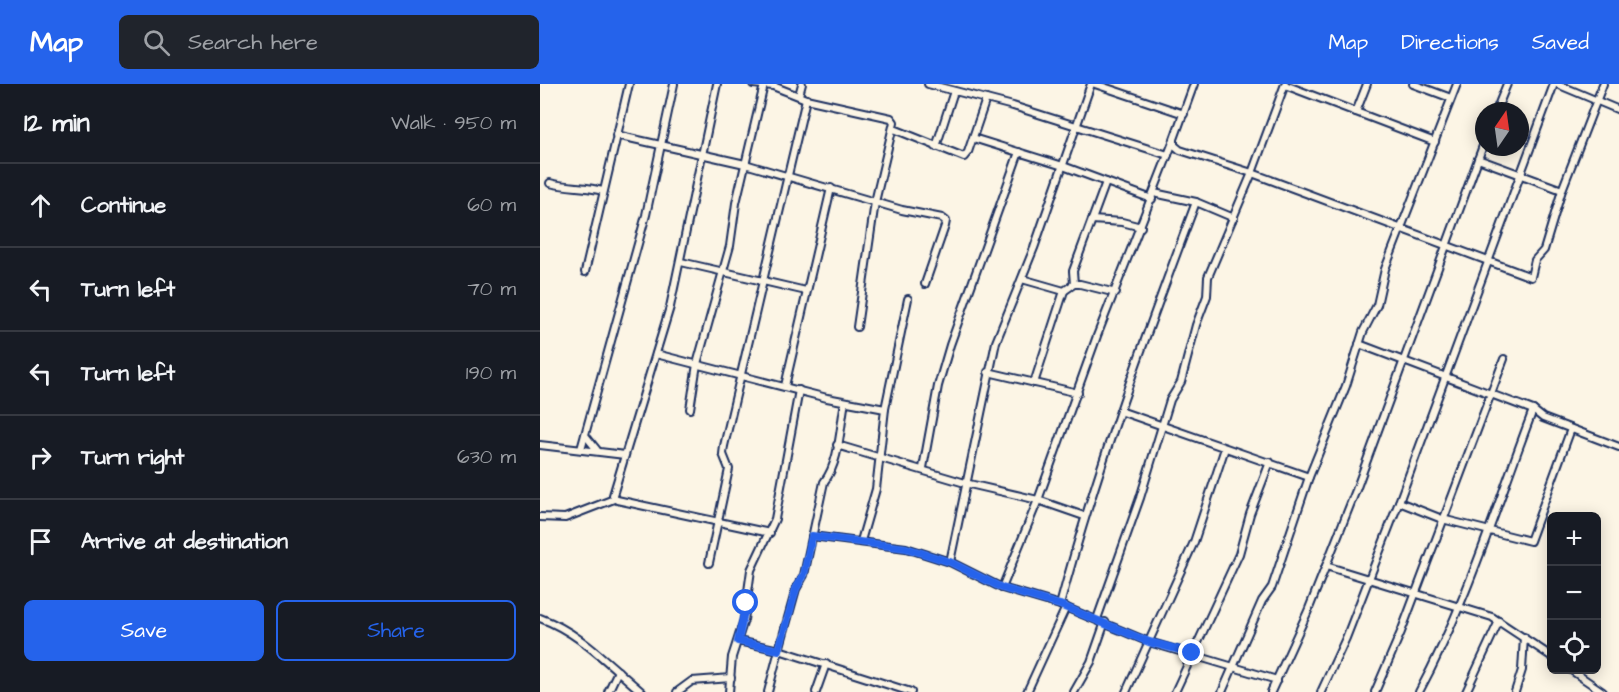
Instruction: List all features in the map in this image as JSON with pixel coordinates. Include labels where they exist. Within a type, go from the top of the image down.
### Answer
[{"type":"street","points":[[585,272],[629,84]]},
{"type":"street","points":[[581,448],[646,215],[659,145],[674,84]]},
{"type":"street","points":[[614,499],[681,262],[717,84]]},
{"type":"street","points":[[753,84],[799,94],[806,99],[891,118],[894,122],[875,202],[857,327]]},
{"type":"street","points":[[799,94],[802,84]]},
{"type":"street","points":[[927,84],[986,99],[1168,155]]},
{"type":"street","points":[[950,562],[960,524],[965,483],[996,342],[1023,279],[1093,84],[1184,114]]},
{"type":"street","points":[[1002,588],[1038,500],[1097,336],[1116,293],[1194,84]]},
{"type":"street","points":[[1097,619],[1170,400],[1181,382],[1196,325],[1207,296],[1208,277],[1252,173],[1285,84],[1435,142]]},
{"type":"street","points":[[1356,112],[1367,84]]},
{"type":"street","points":[[1413,84],[1451,98]]},
{"type":"street","points":[[1222,692],[1262,601],[1272,587],[1309,477],[1343,396],[1359,344],[1377,305],[1385,268],[1456,84]]},
{"type":"street","points":[[1500,102],[1507,84]]},
{"type":"street","points":[[1322,692],[1346,638],[1399,502],[1487,261],[1556,84],[1619,110]]},
{"type":"street","points":[[1174,139],[1174,145],[1180,150],[1252,173],[1530,277],[1535,260],[1544,250],[1562,190],[1603,84]]},
{"type":"street","points":[[690,409],[697,364],[723,271],[764,85]]},
{"type":"street","points":[[936,147],[954,91]]},
{"type":"street","points":[[709,563],[729,469],[723,454],[724,446],[806,99]]},
{"type":"street","points":[[894,129],[964,156],[973,138],[986,99]]},
{"type":"street","points":[[616,135],[745,164],[946,221],[925,284]]},
{"type":"street","points":[[973,138],[1153,196],[1196,202],[1234,218]]},
{"type":"street","points":[[923,468],[938,386],[950,345],[1019,152]]},
{"type":"street","points":[[1271,692],[1326,566],[1479,156]]},
{"type":"street","points":[[1478,159],[1562,190]]},
{"type":"street","points":[[1074,284],[1073,271],[1106,182]]},
{"type":"street","points":[[550,183],[568,188],[589,187],[603,191]]},
{"type":"street","points":[[786,386],[831,188]]},
{"type":"street","points":[[1027,692],[1063,606],[1084,516],[1196,202]]},
{"type":"street","points":[[1092,220],[1122,222],[1141,227]]},
{"type":"street","points":[[681,262],[763,279],[806,291]]},
{"type":"street","points":[[1023,279],[1064,291]]},
{"type":"street","points":[[1034,383],[1064,291],[1074,284],[1116,293]]},
{"type":"street","points":[[861,540],[876,489],[885,408],[908,300]]},
{"type":"street","points":[[1359,344],[1533,410],[1543,418],[1619,447]]},
{"type":"street","points":[[656,354],[845,402],[885,408]]},
{"type":"street","points":[[1375,692],[1401,632],[1413,593],[1504,358]]},
{"type":"street","points":[[988,372],[1078,393]]},
{"type":"street","points":[[729,692],[732,657],[744,620],[751,570],[770,533],[799,390]]},
{"type":"street","points":[[768,692],[796,589],[804,575],[824,482],[829,475],[837,445],[845,402]]},
{"type":"street","points":[[1419,692],[1436,661],[1458,607],[1533,410]]},
{"type":"street","points":[[1120,411],[1309,477]]},
{"type":"street","points":[[1399,502],[1442,519],[1530,541],[1571,429]]},
{"type":"street","points":[[585,435],[597,450]]},
{"type":"street","points":[[540,445],[563,449],[581,448],[625,455]]},
{"type":"street","points":[[837,445],[923,468],[965,483],[1038,500],[1084,516]]},
{"type":"street","points":[[1126,692],[1194,542],[1225,448]]},
{"type":"street","points":[[1175,692],[1239,554],[1250,514],[1270,462]]},
{"type":"street","points":[[540,517],[565,518],[614,499],[770,533]]},
{"type":"street","points":[[812,536],[861,540],[906,548],[950,562],[1002,588],[1063,606],[1149,642],[1276,680]]},
{"type":"street","points":[[1326,566],[1499,621],[1547,653]]},
{"type":"street","points":[[540,618],[566,629],[607,659],[642,692]]},
{"type":"street","points":[[1466,692],[1499,621]]},
{"type":"street","points":[[1074,692],[1091,662],[1105,622]]},
{"type":"street","points":[[1515,692],[1522,670],[1524,637]]},
{"type":"street","points":[[738,641],[779,650],[912,692]]},
{"type":"street","points":[[816,692],[825,664]]},
{"type":"street","points":[[608,692],[618,671]]},
{"type":"street","points":[[1578,674],[1603,692]]},
{"type":"street","points":[[677,692],[685,683],[692,681],[731,678]]},
{"type":"route","points":[[746,603],[738,641],[779,650],[796,589],[804,575],[812,536],[861,540],[906,548],[950,562],[1002,588],[1060,605],[1149,642],[1192,653]]}]
